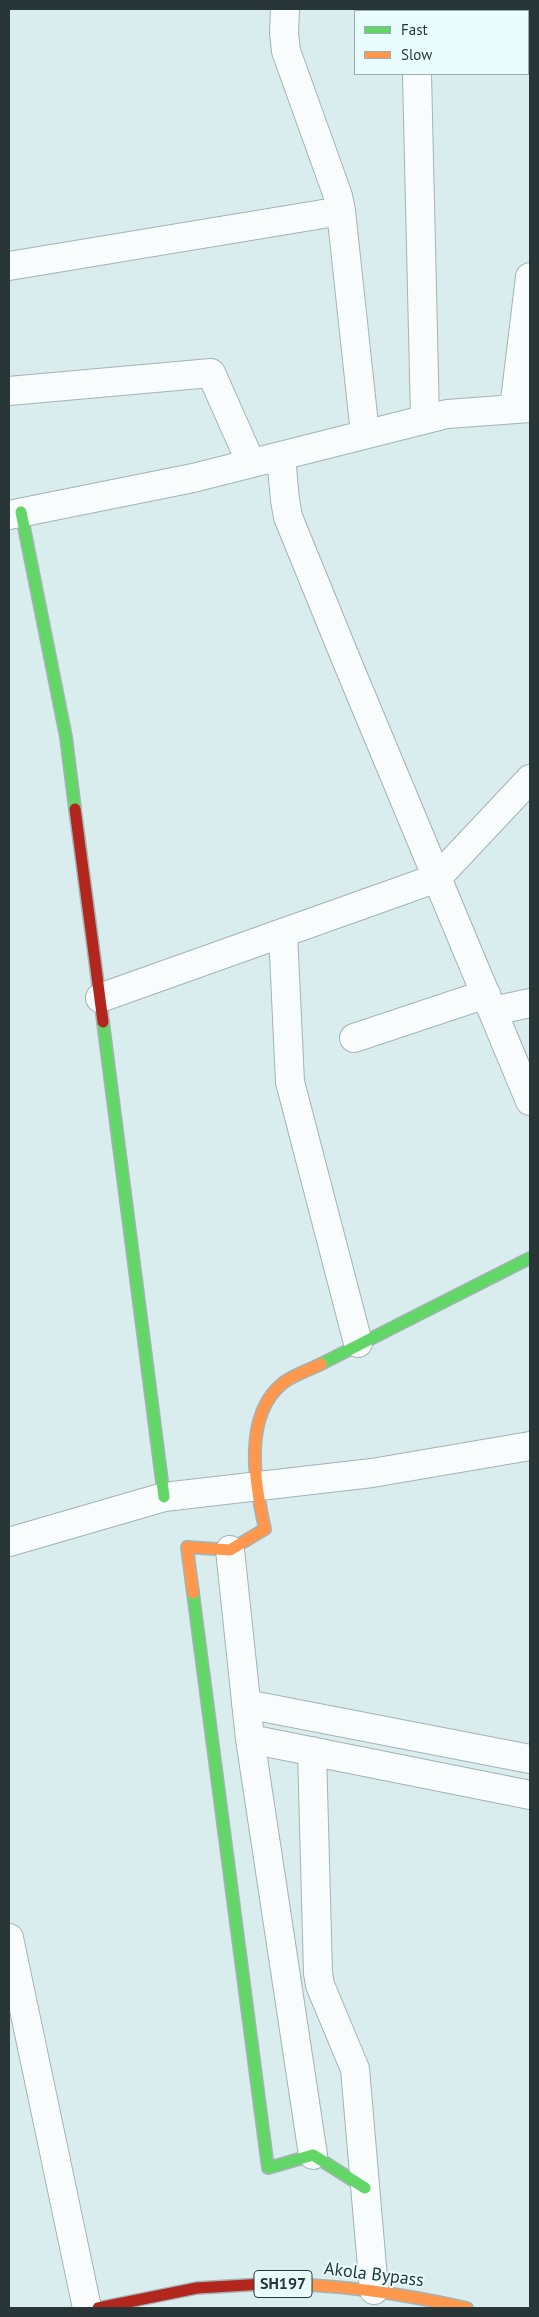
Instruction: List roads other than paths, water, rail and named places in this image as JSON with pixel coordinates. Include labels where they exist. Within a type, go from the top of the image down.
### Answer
[{"type":"main road","points":[[15,513],[66,737],[164,1497]]},
{"type":"main road","points":[[365,2188],[313,2155],[268,2168],[187,1547],[230,1550],[265,1529],[255,1487],[255,1431],[269,1396],[283,1383],[358,1343],[530,1258]]},
{"type":"main road","name":"Akola Bypass","points":[[98,2308],[209,2286],[295,2284],[374,2290],[426,2298],[467,2308]]},
{"type":"street","points":[[285,9],[284,33],[286,51],[338,196],[341,211],[365,434]]},
{"type":"street","points":[[417,75],[426,419]]},
{"type":"street","points":[[9,266],[341,211]]},
{"type":"street","points":[[15,513],[192,478],[447,414],[522,409],[530,277]]},
{"type":"street","points":[[9,390],[211,373],[251,464]]},
{"type":"street","points":[[281,456],[288,516],[350,670],[530,1100]]},
{"type":"street","points":[[100,998],[437,878],[530,779]]},
{"type":"street","points":[[284,933],[290,1082],[358,1343]]},
{"type":"street","points":[[354,1038],[489,1002],[530,1002]]},
{"type":"street","points":[[9,1542],[164,1497],[372,1473],[530,1446]]},
{"type":"street","points":[[230,1550],[250,1739],[313,2155]]},
{"type":"street","points":[[246,1704],[530,1759]]},
{"type":"street","points":[[250,1739],[530,1795]]},
{"type":"street","points":[[312,1751],[318,1973],[320,1985],[355,2069],[374,2290]]},
{"type":"street","points":[[9,1938],[87,2308]]}]
